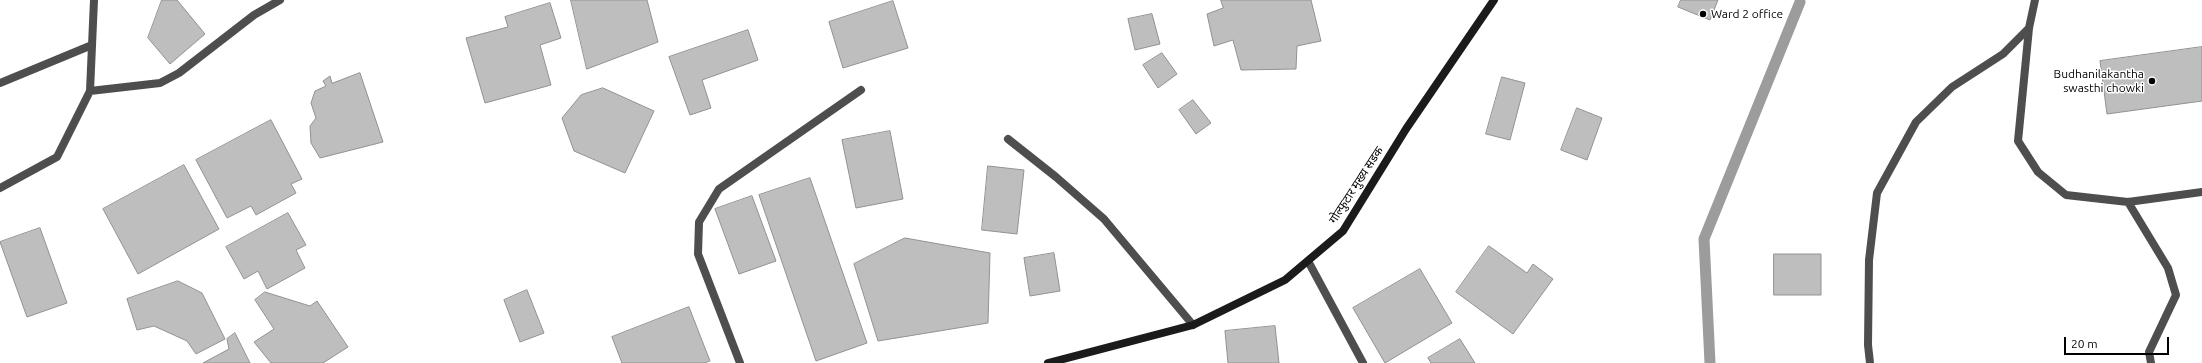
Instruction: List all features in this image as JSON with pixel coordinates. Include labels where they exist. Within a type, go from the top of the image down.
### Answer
[{"type":"main road","name":"गोल्फुटार मुख्य सडक","points":[[1048,363],[1193,325],[1285,280],[1343,230],[1406,129],[1494,0]]},
{"type":"street","points":[[0,188],[58,157],[90,91],[94,0]]},
{"type":"street","points":[[90,91],[160,83],[179,72],[254,15],[280,0]]},
{"type":"street","points":[[2035,0],[2029,28],[2018,141],[2038,172],[2066,195],[2128,202],[2202,192]]},
{"type":"street","points":[[1870,363],[1868,345],[1869,260],[1876,192],[1916,122],[1952,87],[2003,54],[2029,28]]},
{"type":"street","points":[[0,83],[92,45]]},
{"type":"street","points":[[740,363],[698,254],[699,222],[719,189],[861,90]]},
{"type":"street","points":[[1008,139],[1056,177],[1104,219],[1193,325]]},
{"type":"street","points":[[2128,202],[2168,268],[2176,295],[2149,352],[2151,363]]},
{"type":"street","points":[[1308,261],[1363,363]]},
{"type":"building","points":[[162,0],[177,0],[205,34],[170,64],[148,38]]},
{"type":"building","points":[[571,0],[647,0],[658,42],[587,69]]},
{"type":"building","points":[[1221,0],[1311,0],[1321,41],[1297,46],[1296,69],[1241,70],[1233,40],[1214,46],[1207,14],[1223,8]]},
{"type":"building","name":"Ward 2 office","points":[[1681,0],[1718,0],[1710,20],[1678,7]]},
{"type":"building","points":[[893,1],[908,48],[843,68],[829,22]]},
{"type":"building","points":[[550,3],[561,38],[540,45],[551,85],[485,103],[466,38],[508,27],[505,17]]},
{"type":"building","points":[[1152,14],[1160,44],[1135,50],[1128,19]]},
{"type":"building","points":[[748,30],[758,60],[702,80],[711,108],[690,115],[669,57]]},
{"type":"building","name":"Budhanilakantha swasthi chowki","points":[[2202,47],[2202,101],[2107,114],[2100,61]]},
{"type":"building","points":[[1162,53],[1177,74],[1158,88],[1143,65]]},
{"type":"building","points":[[360,73],[383,142],[320,158],[311,143],[310,126],[316,118],[311,103],[315,91],[326,86],[323,81],[330,76],[332,83]]},
{"type":"building","points":[[1502,77],[1525,83],[1510,140],[1486,134]]},
{"type":"building","points":[[603,88],[654,111],[625,173],[574,151],[562,118],[581,95]]},
{"type":"building","points":[[1193,100],[1211,123],[1196,134],[1179,110]]},
{"type":"building","points":[[1577,108],[1602,118],[1587,160],[1561,150]]},
{"type":"building","points":[[271,120],[302,179],[291,184],[296,193],[256,215],[251,206],[227,218],[196,160]]},
{"type":"building","points":[[890,131],[903,199],[856,208],[842,140]]},
{"type":"building","points":[[184,165],[219,229],[138,274],[103,209]]},
{"type":"building","points":[[988,166],[1024,170],[1017,234],[982,230]]},
{"type":"building","points":[[810,178],[867,343],[816,361],[759,195]]},
{"type":"building","points":[[752,196],[776,261],[739,274],[715,209]]},
{"type":"building","points":[[288,213],[306,245],[296,250],[305,268],[267,289],[258,271],[244,279],[226,247]]},
{"type":"building","points":[[40,228],[67,303],[27,317],[0,242]]},
{"type":"building","points":[[905,238],[990,253],[988,323],[878,341],[854,264]]},
{"type":"building","points":[[1489,246],[1527,273],[1533,264],[1553,279],[1513,334],[1456,292]]},
{"type":"building","points":[[1054,253],[1060,291],[1030,296],[1024,258]]},
{"type":"building","points":[[1774,254],[1821,254],[1821,295],[1774,295]]},
{"type":"building","points":[[1420,269],[1452,323],[1385,363],[1353,308]]},
{"type":"building","points":[[178,281],[202,293],[225,339],[196,354],[187,341],[154,326],[137,330],[127,299]]},
{"type":"building","points":[[527,290],[544,333],[520,342],[504,300]]},
{"type":"building","points":[[265,292],[310,306],[317,301],[348,347],[323,363],[271,363],[254,342],[274,329],[255,300]]},
{"type":"building","points":[[689,307],[710,361],[704,363],[622,363],[612,337]]},
{"type":"building","points":[[1275,326],[1279,363],[1228,363],[1225,331]]},
{"type":"building","points":[[235,333],[250,363],[203,363],[229,349],[227,339]]},
{"type":"building","points":[[1460,339],[1475,363],[1431,363],[1428,358]]},
{"type":"waterway","points":[[1710,363],[1704,239],[1800,2]]},
{"type":"place","name":"Ward 2 office","points":[[1703,14]]},
{"type":"place","name":"Budhanilakantha swasthi chowki","points":[[2152,81]]}]
